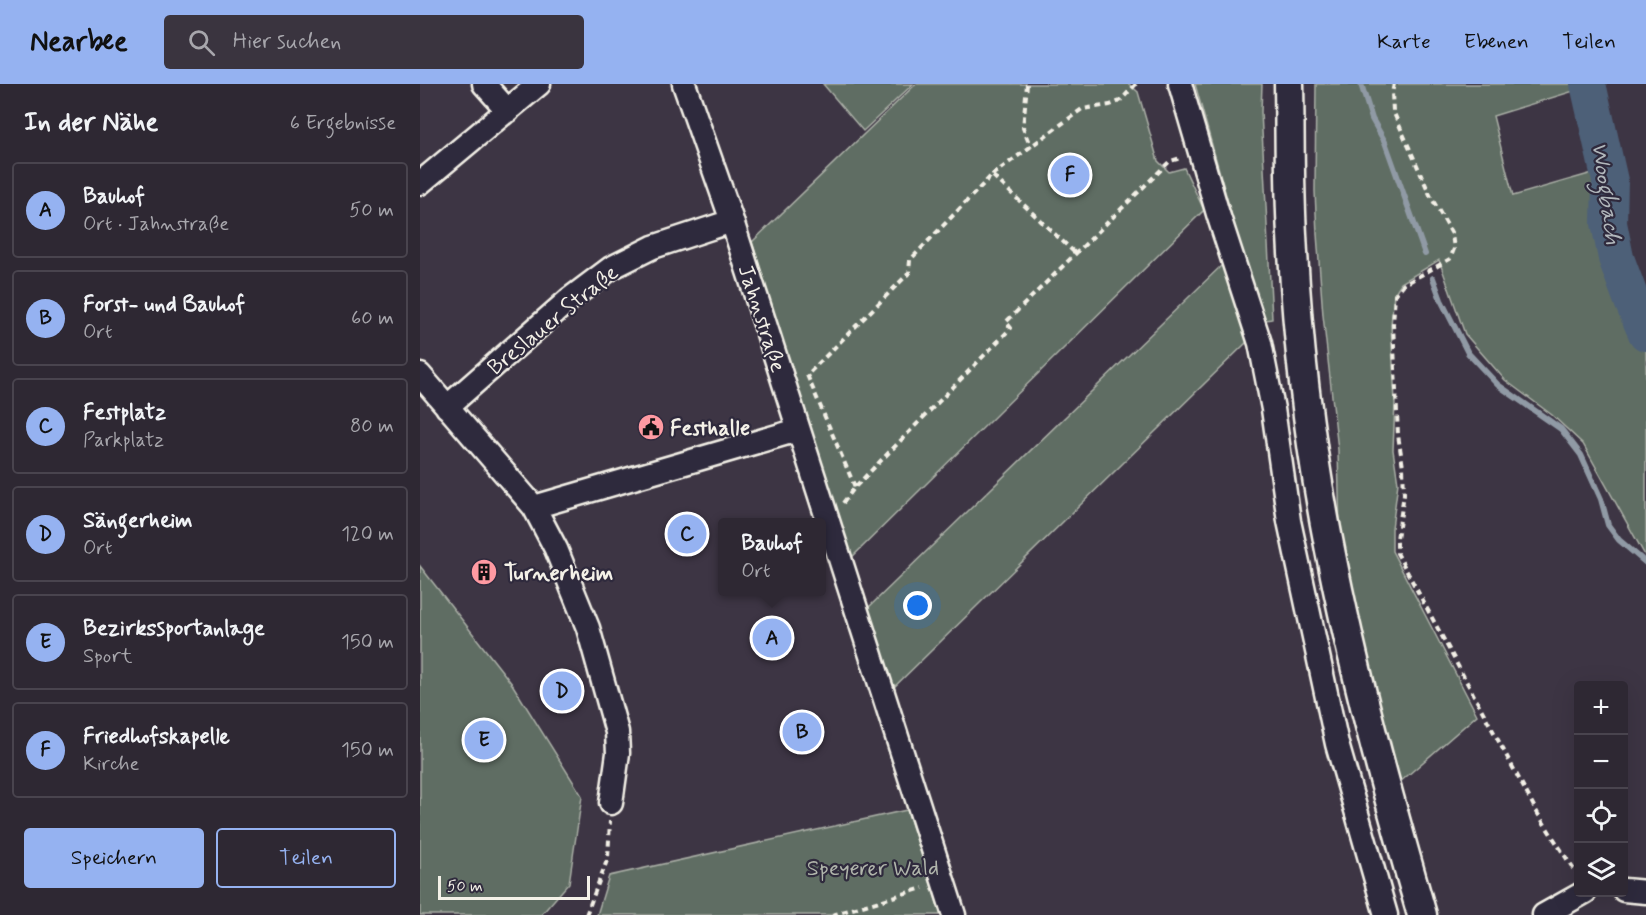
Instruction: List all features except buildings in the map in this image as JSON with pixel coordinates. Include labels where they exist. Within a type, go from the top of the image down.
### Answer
[{"type":"main road","points":[[1274,84],[1278,133],[1290,151]]},
{"type":"main road","points":[[1289,84],[1292,234],[1305,385],[1328,543],[1364,706],[1422,915]]},
{"type":"street","points":[[484,84],[508,111]]},
{"type":"street","points":[[420,183],[539,84]]},
{"type":"street","name":"Jahnstraße","points":[[684,84],[732,220],[825,518]]},
{"type":"street","points":[[1180,84],[1218,214],[1260,343],[1273,409],[1289,520],[1337,744],[1386,915]]},
{"type":"street","name":"Breslauer Straße","points":[[447,407],[603,273],[653,247],[732,220]]},
{"type":"street","points":[[420,375],[534,507],[556,549],[588,628],[617,732],[618,753],[611,803]]},
{"type":"street","points":[[534,507],[798,430]]},
{"type":"street","name":"Jahnstraße","points":[[826,521],[954,915]]},
{"type":"street","points":[[1628,890],[1646,892]]},
{"type":"street","points":[[1544,915],[1577,897]]},
{"type":"path","points":[[1027,84],[1023,128],[1031,148]]},
{"type":"path","points":[[855,487],[807,375],[909,273],[910,260],[992,176],[1082,109],[1110,105],[1120,101],[1136,84]]},
{"type":"path","points":[[1394,84],[1393,111],[1431,197],[1452,234],[1454,249],[1450,259],[1403,285],[1395,295],[1392,324],[1398,435],[1404,494],[1396,539],[1397,553],[1538,814],[1574,871]]},
{"type":"path","points":[[827,524],[855,487],[1011,328],[1006,322],[1170,161],[1185,157]]},
{"type":"path","points":[[992,176],[1075,253]]},
{"type":"path","points":[[586,915],[608,858],[611,803]]},
{"type":"path","points":[[832,915],[923,888]]},
{"type":"green space","points":[[823,84],[913,84],[863,131]]},
{"type":"green space","points":[[916,84],[1129,84],[1138,92],[1158,161],[1169,172],[1184,168],[1204,210],[850,559],[752,242]]},
{"type":"green space","points":[[1195,84],[1262,84],[1261,112],[1272,319],[1261,321]]},
{"type":"green space","points":[[1316,84],[1576,84],[1577,90],[1493,116],[1513,196],[1596,172],[1601,256],[1634,332],[1646,351],[1646,557],[1583,444],[1552,415],[1505,380],[1465,334],[1439,260],[1401,283],[1394,294],[1391,325],[1395,402],[1393,450],[1398,483],[1392,528],[1392,551],[1477,715],[1399,783],[1375,697],[1340,534],[1338,450],[1323,315],[1317,234]]},
{"type":"green space","points":[[1223,264],[1249,340],[892,689],[868,608]]},
{"type":"green space","points":[[420,566],[512,684],[582,796],[569,883],[541,915],[420,915]]},
{"type":"green space","name":"Speyerer Wald","points":[[907,810],[941,915],[597,915],[609,876]]},
{"type":"waterway","points":[[1361,84],[1372,119],[1385,142],[1425,254]]},
{"type":"waterway","name":"Woogbach","points":[[1588,84],[1610,181],[1609,223],[1616,258],[1646,333]]},
{"type":"waterway","points":[[1433,278],[1441,300],[1468,353],[1498,385],[1561,429],[1581,455],[1601,499],[1608,525],[1619,540],[1646,563]]},
{"type":"place","name":"Friedhofskapelle","points":[[1070,175]]},
{"type":"place","name":"Festhalle","points":[[651,427]]},
{"type":"place","name":"Festplatz","points":[[687,534]]},
{"type":"place","name":"Turnerheim","points":[[484,572]]},
{"type":"place","name":"Bauhof","points":[[772,638]]},
{"type":"place","name":"Sängerheim","points":[[562,691]]},
{"type":"place","name":"Forst- und Bauhof","points":[[802,732]]},
{"type":"place","name":"Bezirkssportanlage","points":[[484,740]]}]
